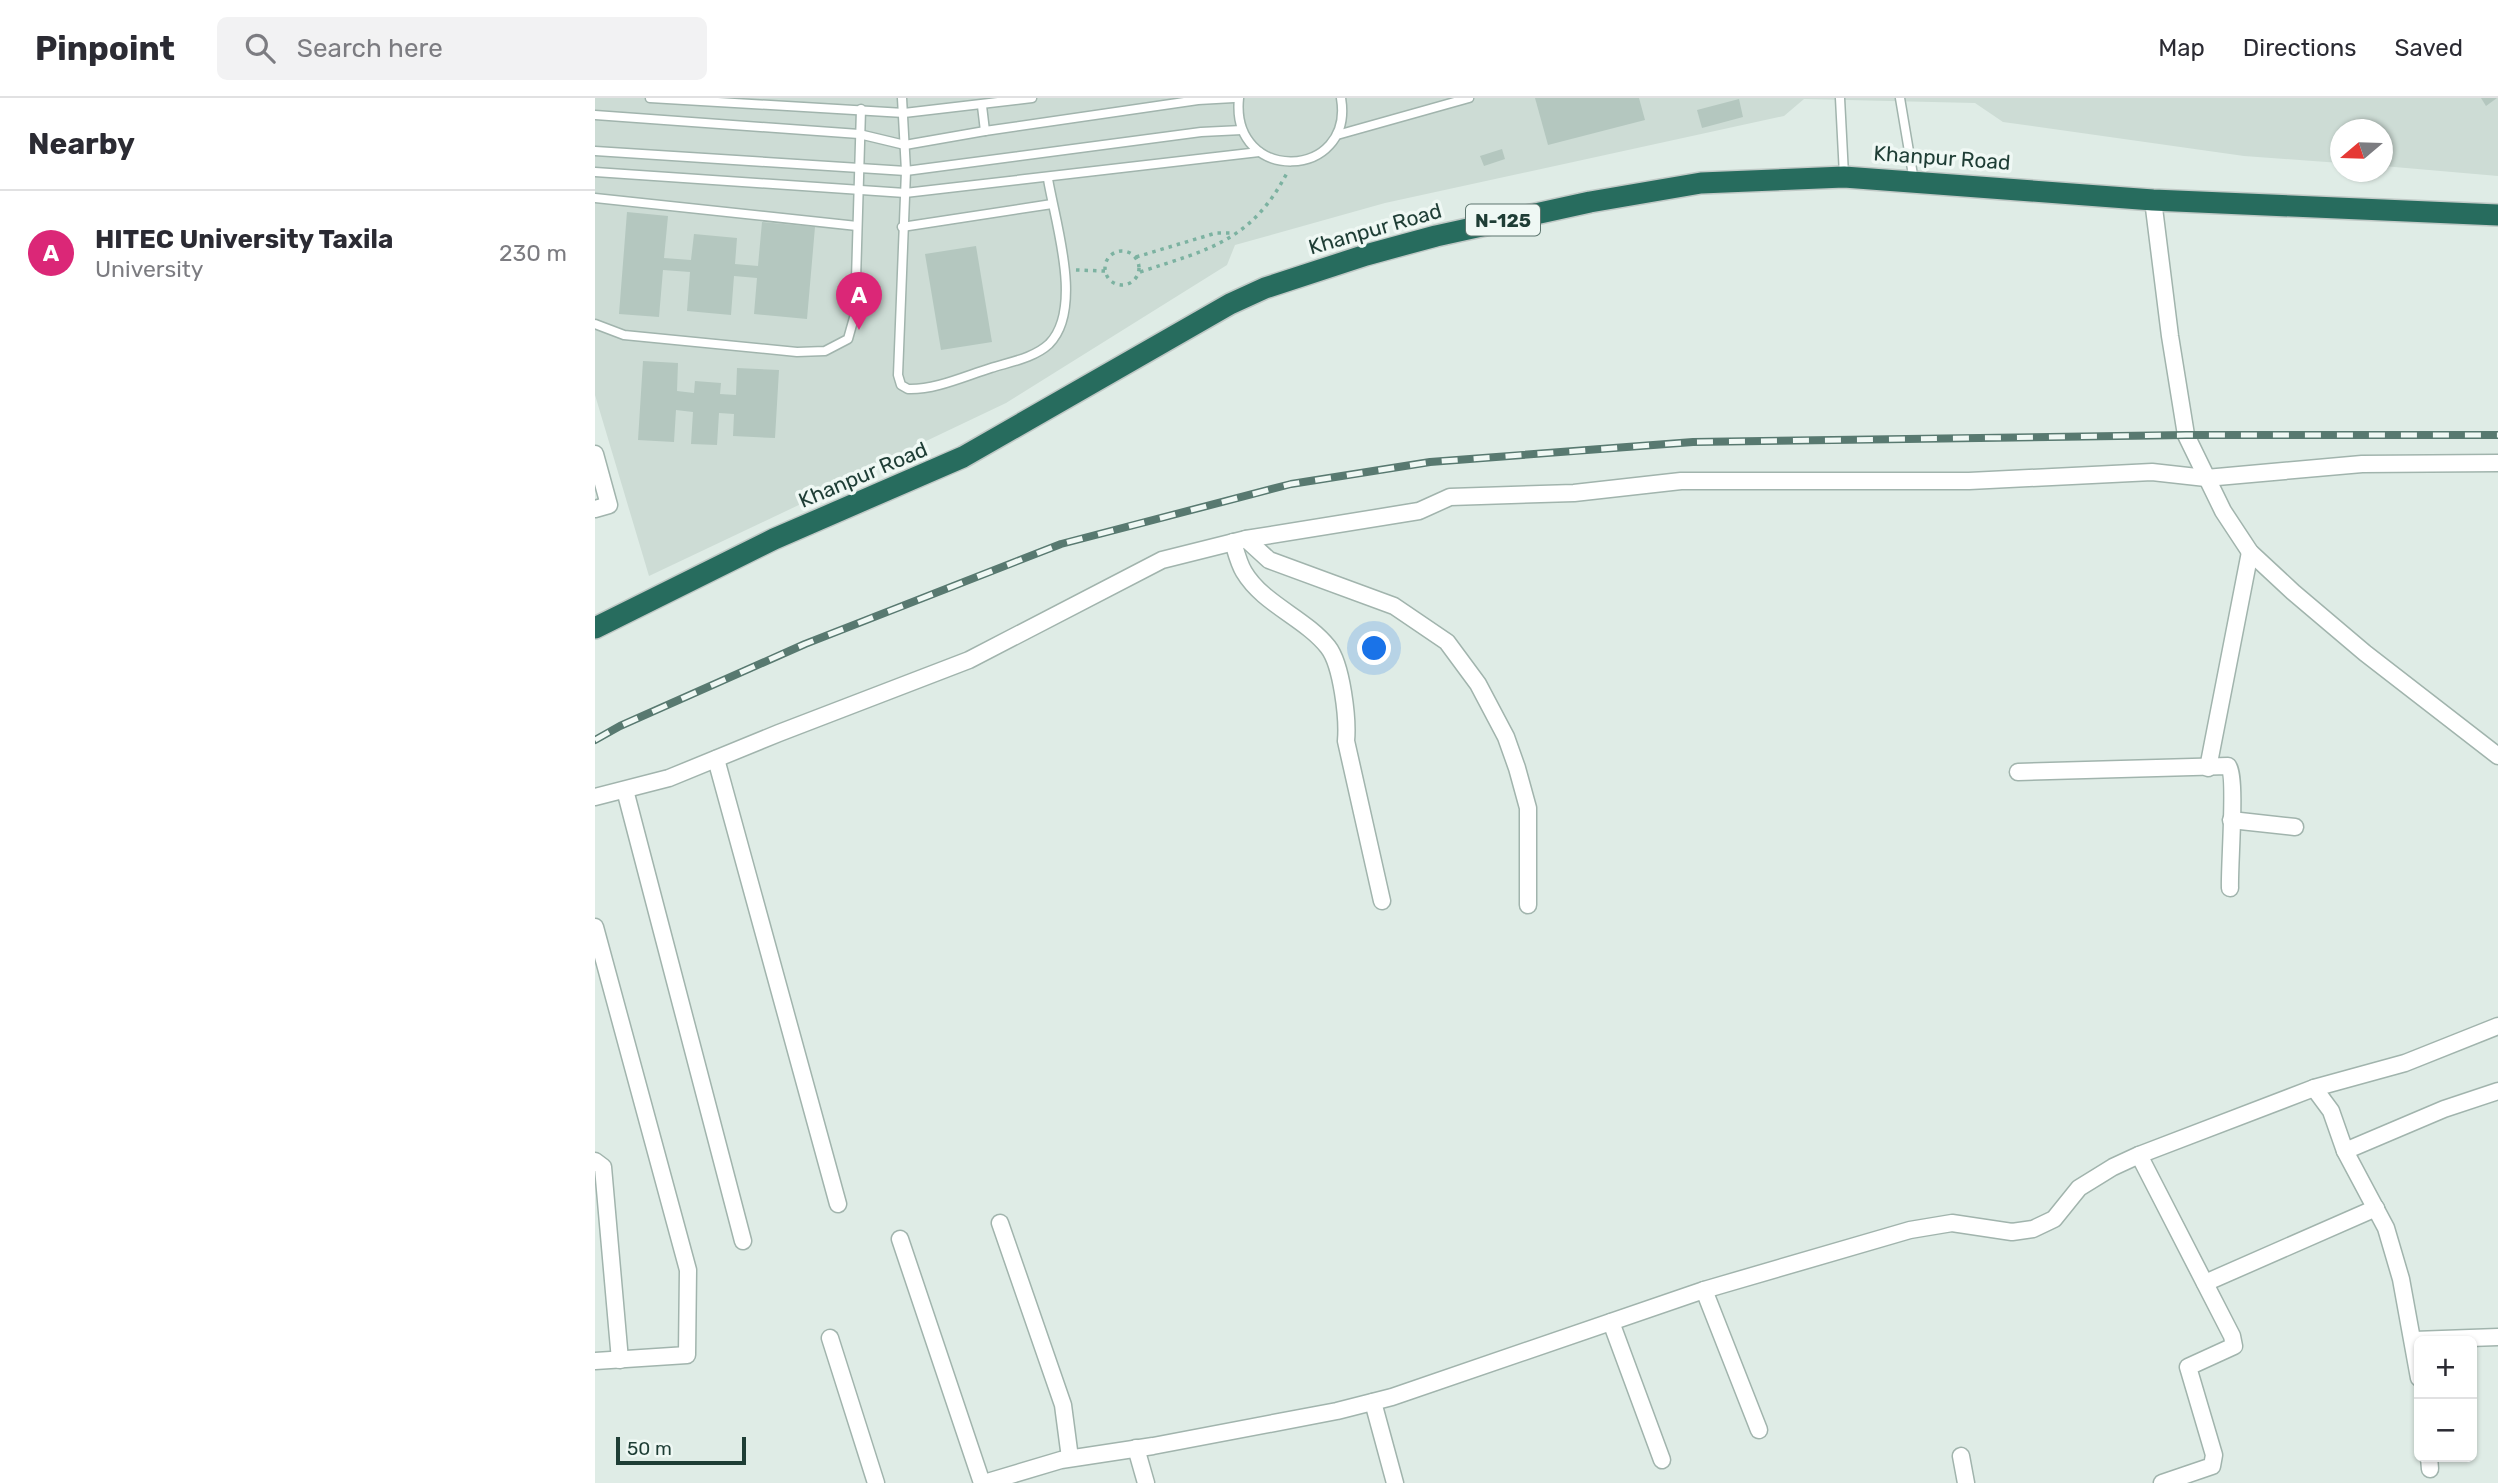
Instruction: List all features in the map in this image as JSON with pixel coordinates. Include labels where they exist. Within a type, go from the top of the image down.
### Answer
[{"type":"highway","name":"Khanpur Road","points":[[595,628],[774,539],[963,457],[1230,304],[1265,288],[1425,239],[1590,202],[1700,184],[1844,177],[2153,200],[2498,215]]},
{"type":"street","points":[[2153,200],[2186,435],[2206,478],[2250,552],[2365,653],[2498,756]]},
{"type":"street","points":[[595,454],[609,505],[595,509]]},
{"type":"street","points":[[595,797],[669,779],[969,660],[1162,560],[1239,541],[1419,511],[1450,498],[1574,493],[1681,481],[1969,481],[2152,472],[2206,478],[2363,464],[2498,463]]},
{"type":"street","points":[[1239,541],[1244,572],[1255,586],[1330,649],[1340,681],[1347,723],[1346,741],[1382,901]]},
{"type":"street","points":[[1239,541],[1269,559],[1323,582],[1394,606],[1447,642],[1478,684],[1506,737],[1517,768],[1528,808],[1528,905]]},
{"type":"street","points":[[2208,768],[2250,552]]},
{"type":"street","points":[[716,759],[838,1205]]},
{"type":"street","points":[[2018,772],[2231,768],[2230,888]]},
{"type":"street","points":[[625,790],[743,1241]]},
{"type":"street","points":[[2231,820],[2295,827]]},
{"type":"street","points":[[595,927],[688,1270],[687,1355],[595,1362]]},
{"type":"street","points":[[900,1239],[983,1483],[1070,1458],[1136,1448],[1373,1402],[1704,1290],[1910,1230],[1952,1223],[2012,1232],[2033,1229],[2054,1219],[2080,1188],[2113,1167],[2139,1155],[2314,1088],[2405,1063],[2498,1026]]},
{"type":"street","points":[[2314,1088],[2331,1111],[2345,1151],[2386,1228],[2401,1279],[2414,1340]]},
{"type":"street","points":[[2345,1151],[2444,1109],[2498,1091]]},
{"type":"street","points":[[2139,1155],[2232,1336],[2234,1346],[2188,1367],[2214,1455],[2212,1466],[2162,1483]]},
{"type":"street","points":[[595,1161],[603,1167],[620,1360]]},
{"type":"street","points":[[2205,1283],[2376,1208]]},
{"type":"street","points":[[1000,1223],[1063,1405],[1070,1458]]},
{"type":"street","points":[[1704,1290],[1759,1430]]},
{"type":"street","points":[[1611,1322],[1662,1460]]},
{"type":"street","points":[[2477,1338],[2498,1337]]},
{"type":"street","points":[[831,1338],[876,1483]]},
{"type":"street","points":[[1373,1402],[1395,1483]]},
{"type":"street","points":[[1136,1448],[1146,1483]]},
{"type":"street","points":[[1961,1457],[1966,1483]]},
{"type":"lane","points":[[650,98],[904,113],[982,106],[1032,98]]},
{"type":"lane","points":[[902,98],[906,171],[898,375],[901,385],[908,389],[927,387],[1030,356],[1048,345],[1065,317],[1067,290],[1048,179]]},
{"type":"lane","points":[[595,114],[859,134],[905,145],[1198,100],[1237,98],[1242,130],[1259,152],[1278,161],[1292,163],[1318,155],[1337,135],[1341,122],[1341,98]]},
{"type":"lane","points":[[1337,135],[1469,98]]},
{"type":"lane","points":[[1840,98],[1844,177]]},
{"type":"lane","points":[[1900,98],[1914,181]]},
{"type":"lane","points":[[982,106],[985,131]]},
{"type":"lane","points":[[595,324],[624,335],[797,352],[825,351],[848,338],[852,328],[861,109]]},
{"type":"lane","points":[[595,151],[906,171],[1201,132],[1242,130]]},
{"type":"lane","points":[[595,172],[905,193],[1048,179],[1259,152]]},
{"type":"lane","points":[[595,198],[857,226]]},
{"type":"lane","points":[[902,227],[1052,204]]},
{"type":"path","points":[[1140,272],[1136,257],[1126,251],[1113,253],[1105,264],[1105,271],[1119,286],[1132,283],[1140,272],[1218,246],[1232,233],[1251,224],[1272,201],[1292,163]]},
{"type":"path","points":[[1136,257],[1216,233],[1232,233]]},
{"type":"path","points":[[1063,269],[1105,271]]},
{"type":"shaded area","points":[[595,98],[2498,98],[2498,176],[2393,167],[2393,119],[2330,119],[2330,162],[2244,156],[2003,122],[1975,103],[1804,99],[1784,116],[1385,203],[1235,245],[1227,265],[1006,403],[649,576],[595,395]]},
{"type":"building","points":[[1535,98],[1639,98],[1645,120],[1548,145]]},
{"type":"building","points":[[2481,98],[2497,98],[2486,106]]},
{"type":"building","points":[[1739,99],[1743,117],[1702,128],[1697,110]]},
{"type":"building","points":[[1502,149],[1505,159],[1484,166],[1480,156]]},
{"type":"building","points":[[627,212],[668,216],[664,258],[691,260],[694,234],[737,238],[735,264],[758,266],[762,222],[815,227],[807,319],[754,314],[757,278],[734,276],[731,315],[687,311],[690,272],[663,270],[659,317],[619,314]]},
{"type":"building","points":[[976,246],[992,342],[941,350],[925,254]]},
{"type":"building","points":[[643,361],[678,363],[677,391],[694,393],[695,381],[721,383],[720,394],[736,395],[737,368],[779,370],[775,438],[733,436],[734,414],[719,413],[717,445],[691,444],[693,412],[676,410],[674,442],[638,440]]},
{"type":"railway","points":[[595,740],[620,726],[805,644],[1061,544],[1291,484],[1430,462],[1693,442],[2186,435],[2498,435]]},
{"type":"place","name":"HITEC University Taxila","points":[[859,330]]}]
